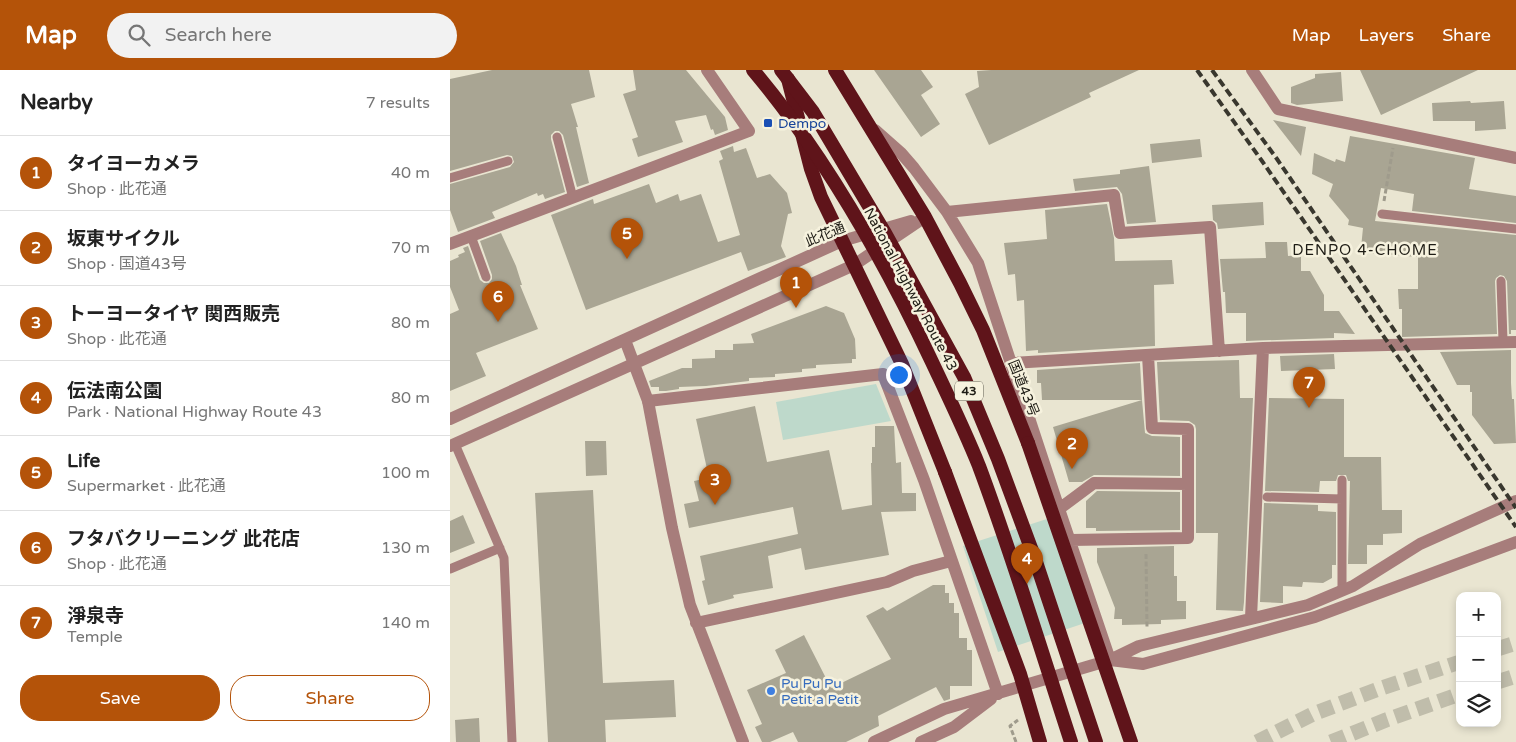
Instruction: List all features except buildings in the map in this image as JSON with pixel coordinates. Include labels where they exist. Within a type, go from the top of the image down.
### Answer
[{"type":"highway","name":"National Highway Route 43","points":[[753,70],[784,106],[858,221],[927,350],[978,464],[1016,572],[1071,742]]},
{"type":"highway","name":"National Highway Route 43","points":[[781,70],[813,112],[885,233],[964,378],[998,459],[1035,559],[1096,742]]},
{"type":"highway","points":[[785,70],[811,169],[821,197],[902,364],[945,472],[1020,674],[1040,742]]},
{"type":"highway","name":"国道43号","points":[[835,70],[925,217],[983,330],[1028,443],[1131,742]]},
{"type":"street","points":[[451,241],[471,236],[749,131],[707,70]]},
{"type":"street","points":[[1252,70],[1278,109],[1516,158]]},
{"type":"street","points":[[867,123],[907,161],[947,212],[978,263],[1110,660]]},
{"type":"street","points":[[947,212],[1114,195],[1120,234],[1210,227],[1219,351]]},
{"type":"street","points":[[453,445],[854,265],[925,217]]},
{"type":"street","name":"此花通","points":[[450,419],[842,241],[925,217]]},
{"type":"street","points":[[625,340],[648,401],[672,528],[690,605],[743,742]]},
{"type":"street","points":[[1012,363],[1263,348],[1516,342]]},
{"type":"street","points":[[1251,618],[1263,348]]},
{"type":"street","points":[[1070,540],[1188,538],[1188,429],[1152,428],[1148,355]]},
{"type":"street","points":[[648,401],[883,374],[924,480],[998,694]]},
{"type":"street","points":[[1058,508],[1094,483],[1188,484]]},
{"type":"street","points":[[874,742],[944,709],[1110,660],[1139,646],[1308,605],[1353,586],[1420,544],[1516,502]]},
{"type":"street","points":[[1110,660],[1143,664],[1315,617],[1516,542]]},
{"type":"street","points":[[696,623],[887,582],[913,571],[951,561]]},
{"type":"street","points":[[921,742],[954,727],[998,694]]},
{"type":"lane","points":[[557,137],[573,198]]},
{"type":"lane","points":[[450,178],[508,161]]},
{"type":"lane","points":[[1382,214],[1516,229]]},
{"type":"lane","points":[[471,236],[486,277]]},
{"type":"lane","points":[[1501,281],[1503,341]]},
{"type":"lane","points":[[453,445],[504,558],[512,742]]},
{"type":"lane","points":[[1342,480],[1342,590]]},
{"type":"lane","points":[[1266,497],[1342,499]]},
{"type":"lane","points":[[450,569],[500,548]]},
{"type":"path","points":[[1382,214],[1395,133]]},
{"type":"path","points":[[1146,538],[1147,644]]},
{"type":"green space","points":[[876,384],[891,421],[783,440],[776,402]]},
{"type":"green space","points":[[1056,516],[1091,621],[998,652],[963,546]]},
{"type":"tunnel","points":[[1501,648],[1516,643]]},
{"type":"tunnel","points":[[1257,742],[1313,714],[1376,690],[1456,663]]},
{"type":"tunnel","points":[[1501,681],[1516,676]]},
{"type":"tunnel","points":[[1331,742],[1456,695]]},
{"type":"railway","points":[[1197,70],[1516,527]]},
{"type":"railway","points":[[1212,70],[1277,159],[1516,508]]},
{"type":"place","name":"Dempo","points":[[768,123]]},
{"type":"place","name":"Life","points":[[627,259]]},
{"type":"place","name":"タイヨーカメラ","points":[[796,308]]},
{"type":"place","name":"フタバクリーニング 此花店","points":[[498,322]]},
{"type":"place","name":"淨泉寺","points":[[1309,408]]},
{"type":"place","name":"坂東サイクル","points":[[1072,469]]},
{"type":"place","name":"トーヨータイヤ 関西販売","points":[[715,505]]},
{"type":"place","name":"伝法南公園","points":[[1027,584]]},
{"type":"place","name":"Pu Pu Pu Petit a Petit","points":[[771,691]]},
{"type":"district","name":"DENPO 4-CHOME","points":[[1365,250]]}]
